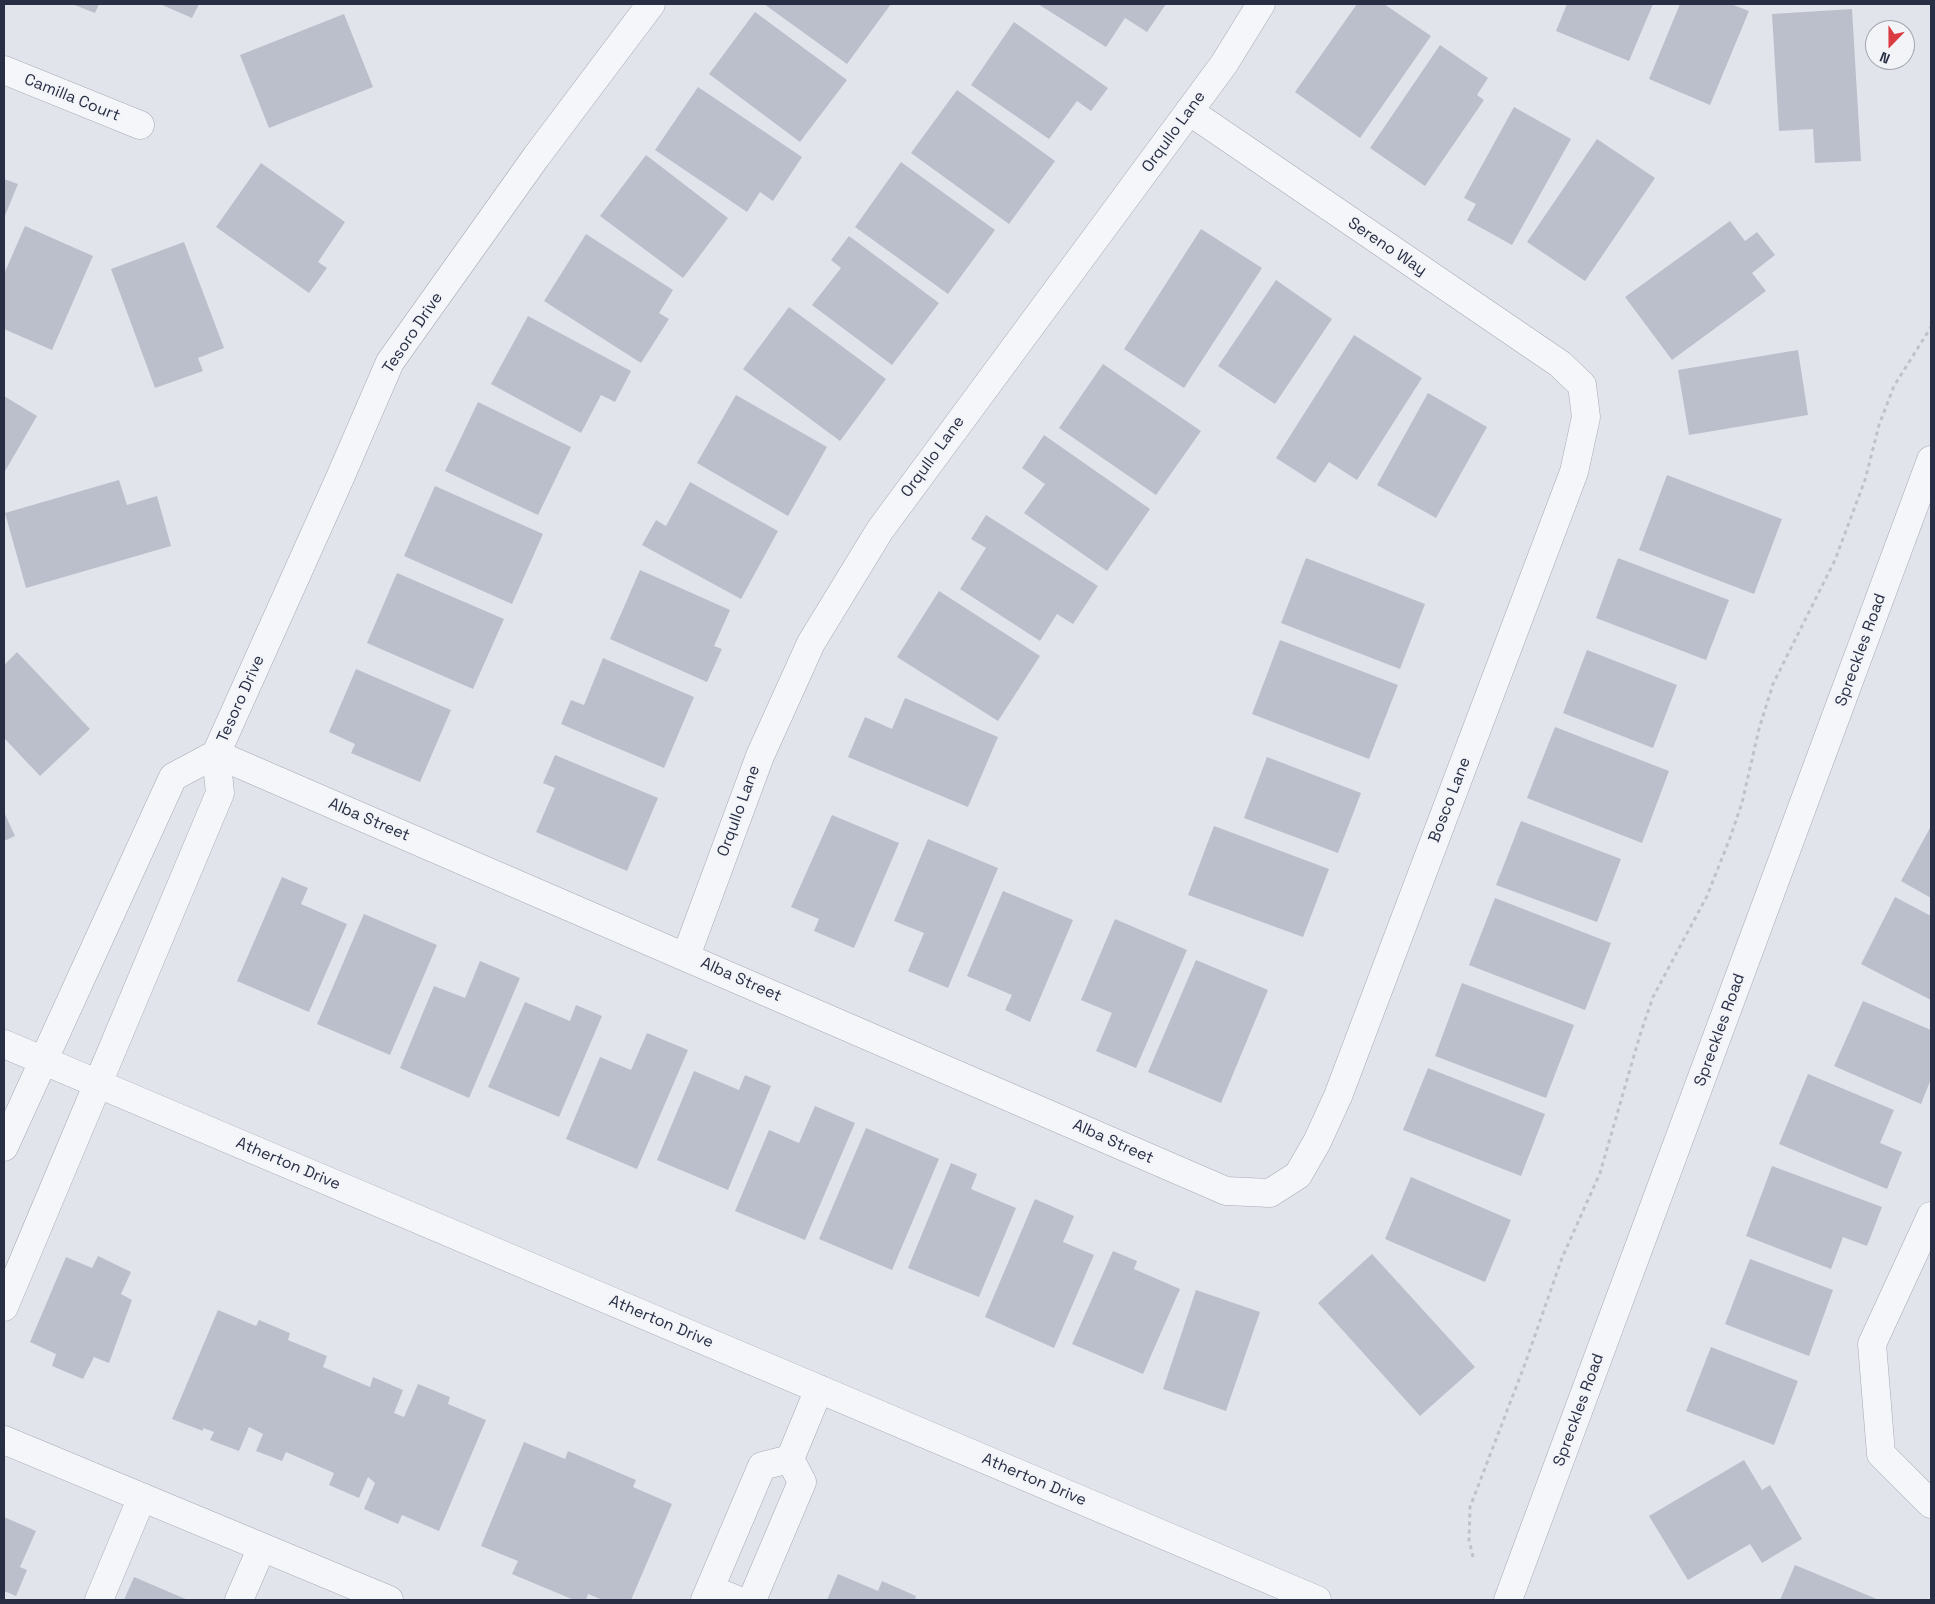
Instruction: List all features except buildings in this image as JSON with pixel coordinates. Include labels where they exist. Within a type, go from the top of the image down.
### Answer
[{"type":"street","name":"Tesoro Drive","points":[[4,1307],[96,1084],[220,793],[216,754],[390,362],[536,157],[651,4]]},
{"type":"street","name":"Orqullo Lane","points":[[686,956],[760,756],[811,643],[880,530],[1224,64],[1261,4]]},
{"type":"street","name":"Camilla Court","points":[[4,70],[140,125]]},
{"type":"street","name":"Sereno Way","points":[[1189,112],[1466,301],[1515,331],[1560,364],[1582,385]]},
{"type":"street","name":"Bosco Lane","points":[[1270,1193],[1298,1174],[1317,1142],[1338,1096],[1574,472],[1586,417],[1582,385]]},
{"type":"street","name":"Spreckles Road","points":[[1508,1600],[1931,460]]},
{"type":"street","name":"Tesoro Drive","points":[[4,1147],[173,777],[216,754]]},
{"type":"street","name":"Alba Street","points":[[216,754],[1226,1191],[1270,1193]]},
{"type":"street","name":"Atherton Drive","points":[[4,1044],[1318,1600]]},
{"type":"street","points":[[1931,1216],[1872,1344],[1881,1454],[1931,1504]]},
{"type":"street","points":[[790,1459],[819,1389]]},
{"type":"street","points":[[4,1440],[389,1600]]},
{"type":"street","points":[[737,1600],[707,1595],[762,1466],[790,1459]]},
{"type":"street","points":[[752,1600],[802,1482],[790,1459]]},
{"type":"street","points":[[99,1600],[142,1497]]},
{"type":"street","points":[[239,1600],[262,1547]]},
{"type":"path","points":[[1473,1557],[1469,1540],[1470,1507],[1525,1364],[1562,1258],[1600,1173],[1653,997],[1707,896],[1730,838],[1742,803],[1759,728],[1773,684],[1835,560],[1865,480],[1879,425],[1894,386],[1931,327]]}]
